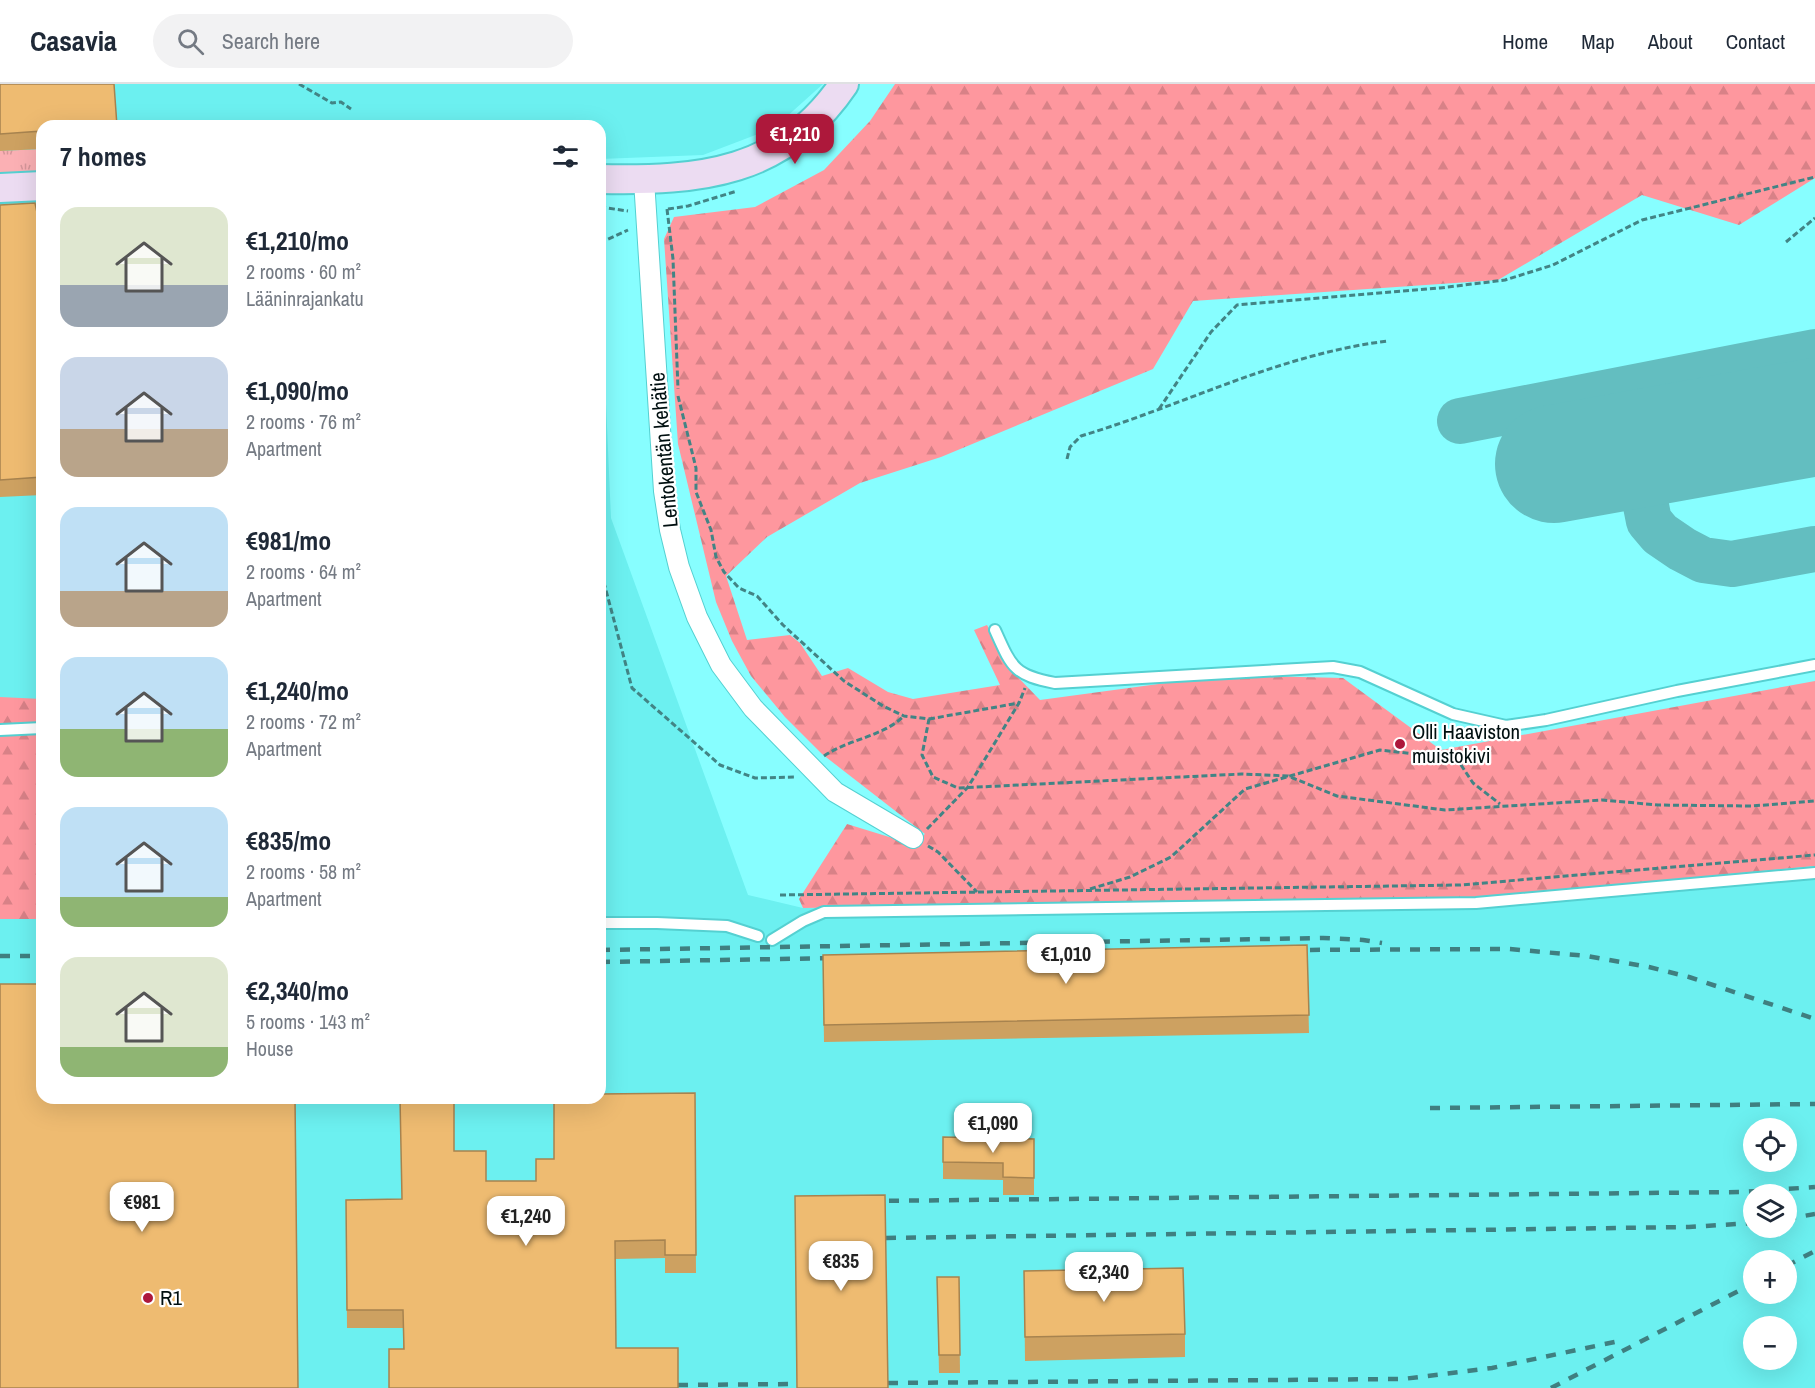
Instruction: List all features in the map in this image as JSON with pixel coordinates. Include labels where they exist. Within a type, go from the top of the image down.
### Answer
[{"type":"street","points":[[606,179],[644,180],[700,176],[736,168],[769,153],[796,137],[820,114],[844,84]]},
{"type":"street","name":"Lentokentän kehätie","points":[[644,180],[664,491],[679,567],[697,617],[721,665],[753,708],[836,792],[913,838]]},
{"type":"street","points":[[0,188],[36,186]]},
{"type":"lane","points":[[995,630],[1010,662],[1029,678],[1056,683],[1333,666],[1360,672],[1453,714],[1506,726],[1546,720],[1677,691],[1815,665]]},
{"type":"lane","points":[[0,730],[36,728]]},
{"type":"lane","points":[[772,940],[802,921],[824,912],[1476,903],[1815,873]]},
{"type":"lane","points":[[606,923],[727,926],[758,936]]},
{"type":"path","points":[[299,84],[332,103],[341,102],[351,110]]},
{"type":"path","points":[[1159,409],[1211,332],[1237,305],[1440,288],[1505,280],[1553,265],[1642,220],[1815,177]]},
{"type":"path","points":[[668,209],[674,259],[678,397],[696,468],[696,492],[711,530],[716,557],[724,572],[739,588],[757,596],[783,625],[844,681],[883,706],[904,716],[929,719],[1019,703]]},
{"type":"path","points":[[1786,242],[1815,218]]},
{"type":"path","points":[[606,240],[647,222]]},
{"type":"path","points":[[1067,459],[1070,447],[1081,436],[1285,363],[1354,345],[1388,340]]},
{"type":"path","points":[[606,590],[632,688],[720,765],[755,778],[815,771],[835,749],[882,731],[904,716]]},
{"type":"path","points":[[977,892],[938,852],[913,838],[927,829],[968,787],[1019,703],[1029,678]]},
{"type":"path","points":[[929,719],[922,755],[933,777],[958,788],[1242,774],[1288,776],[1337,796],[1445,810],[1602,800],[1658,805],[1752,806],[1815,801]]},
{"type":"path","points":[[1086,891],[1130,878],[1171,857],[1245,789],[1380,750],[1450,754],[1460,762],[1473,783],[1501,805],[1507,805]]},
{"type":"path","points":[[780,896],[1460,885],[1815,855]]},
{"type":"shaded area","points":[[0,84],[823,84],[774,128],[703,155],[606,159],[606,120],[36,120],[36,1104],[606,1104],[606,403],[611,518],[748,895],[803,908],[1484,897],[1815,867],[1815,1388],[0,1388]]},
{"type":"green space","points":[[895,84],[1815,84],[1815,178],[1739,225],[1642,195],[1498,280],[1193,301],[1153,369],[941,457],[860,483],[767,537],[726,576],[747,640],[790,635],[800,643],[822,676],[848,668],[888,692],[913,699],[1000,685],[974,630],[987,625],[1012,671],[1040,700],[1225,675],[1343,678],[1441,750],[1815,681],[1815,866],[1485,897],[803,908],[799,899],[847,824],[912,844],[925,834],[822,754],[785,717],[751,676],[732,641],[716,602],[678,444],[664,239],[674,217],[755,207],[824,170],[870,121]]},
{"type":"green space","points":[[36,149],[36,176],[0,178],[0,151]]},
{"type":"green space","points":[[0,697],[36,699],[36,919],[0,919]]},
{"type":"building","points":[[0,84],[114,84],[117,120],[36,120],[36,131],[0,134]]},
{"type":"building","points":[[35,203],[36,208],[36,477],[0,480],[0,205]]},
{"type":"building","points":[[1307,945],[1309,1015],[824,1025],[823,955]]},
{"type":"building","name":"R1","points":[[0,984],[36,984],[36,1104],[295,1104],[298,1388],[0,1388]]},
{"type":"building","points":[[695,1093],[696,1255],[665,1255],[665,1240],[615,1241],[616,1348],[678,1348],[678,1388],[389,1388],[389,1349],[404,1349],[403,1310],[347,1310],[346,1200],[402,1199],[400,1104],[454,1104],[454,1151],[486,1151],[486,1181],[536,1181],[536,1159],[554,1159],[554,1104],[606,1104],[606,1094]]},
{"type":"building","points":[[943,1137],[1034,1139],[1034,1178],[1003,1177],[1003,1163],[943,1162]]},
{"type":"building","points":[[885,1195],[888,1388],[797,1388],[795,1196]]},
{"type":"building","points":[[1183,1268],[1185,1334],[1025,1337],[1024,1271]]},
{"type":"building","points":[[937,1277],[959,1277],[960,1355],[939,1355]]},
{"type":"taxiway","points":[[1460,421],[1815,352]]},
{"type":"taxiway","points":[[1635,450],[1649,521],[1660,534],[1682,549],[1703,560],[1732,564],[1815,549]]},
{"type":"runway","points":[[1554,464],[1815,417]]},
{"type":"railway","points":[[606,950],[1323,938],[1382,943]]},
{"type":"railway","points":[[1290,950],[1510,949],[1587,956],[1689,977],[1815,1019]]},
{"type":"railway","points":[[0,956],[36,956]]},
{"type":"railway","points":[[606,962],[841,958]]},
{"type":"railway","points":[[1430,1108],[1815,1104]]},
{"type":"railway","points":[[869,1201],[1743,1192],[1815,1187]]},
{"type":"railway","points":[[1797,1217],[1815,1214]]},
{"type":"railway","points":[[886,1238],[1689,1227],[1743,1224]]},
{"type":"railway","points":[[1797,1260],[1815,1251]]},
{"type":"railway","points":[[1551,1388],[1743,1289]]},
{"type":"railway","points":[[888,1383],[1403,1379],[1492,1368],[1619,1341]]},
{"type":"railway","points":[[678,1385],[798,1384]]},
{"type":"place","name":"Olli Haaviston muistokivi","points":[[1400,744]]},
{"type":"place","name":"R1","points":[[148,1298]]}]
